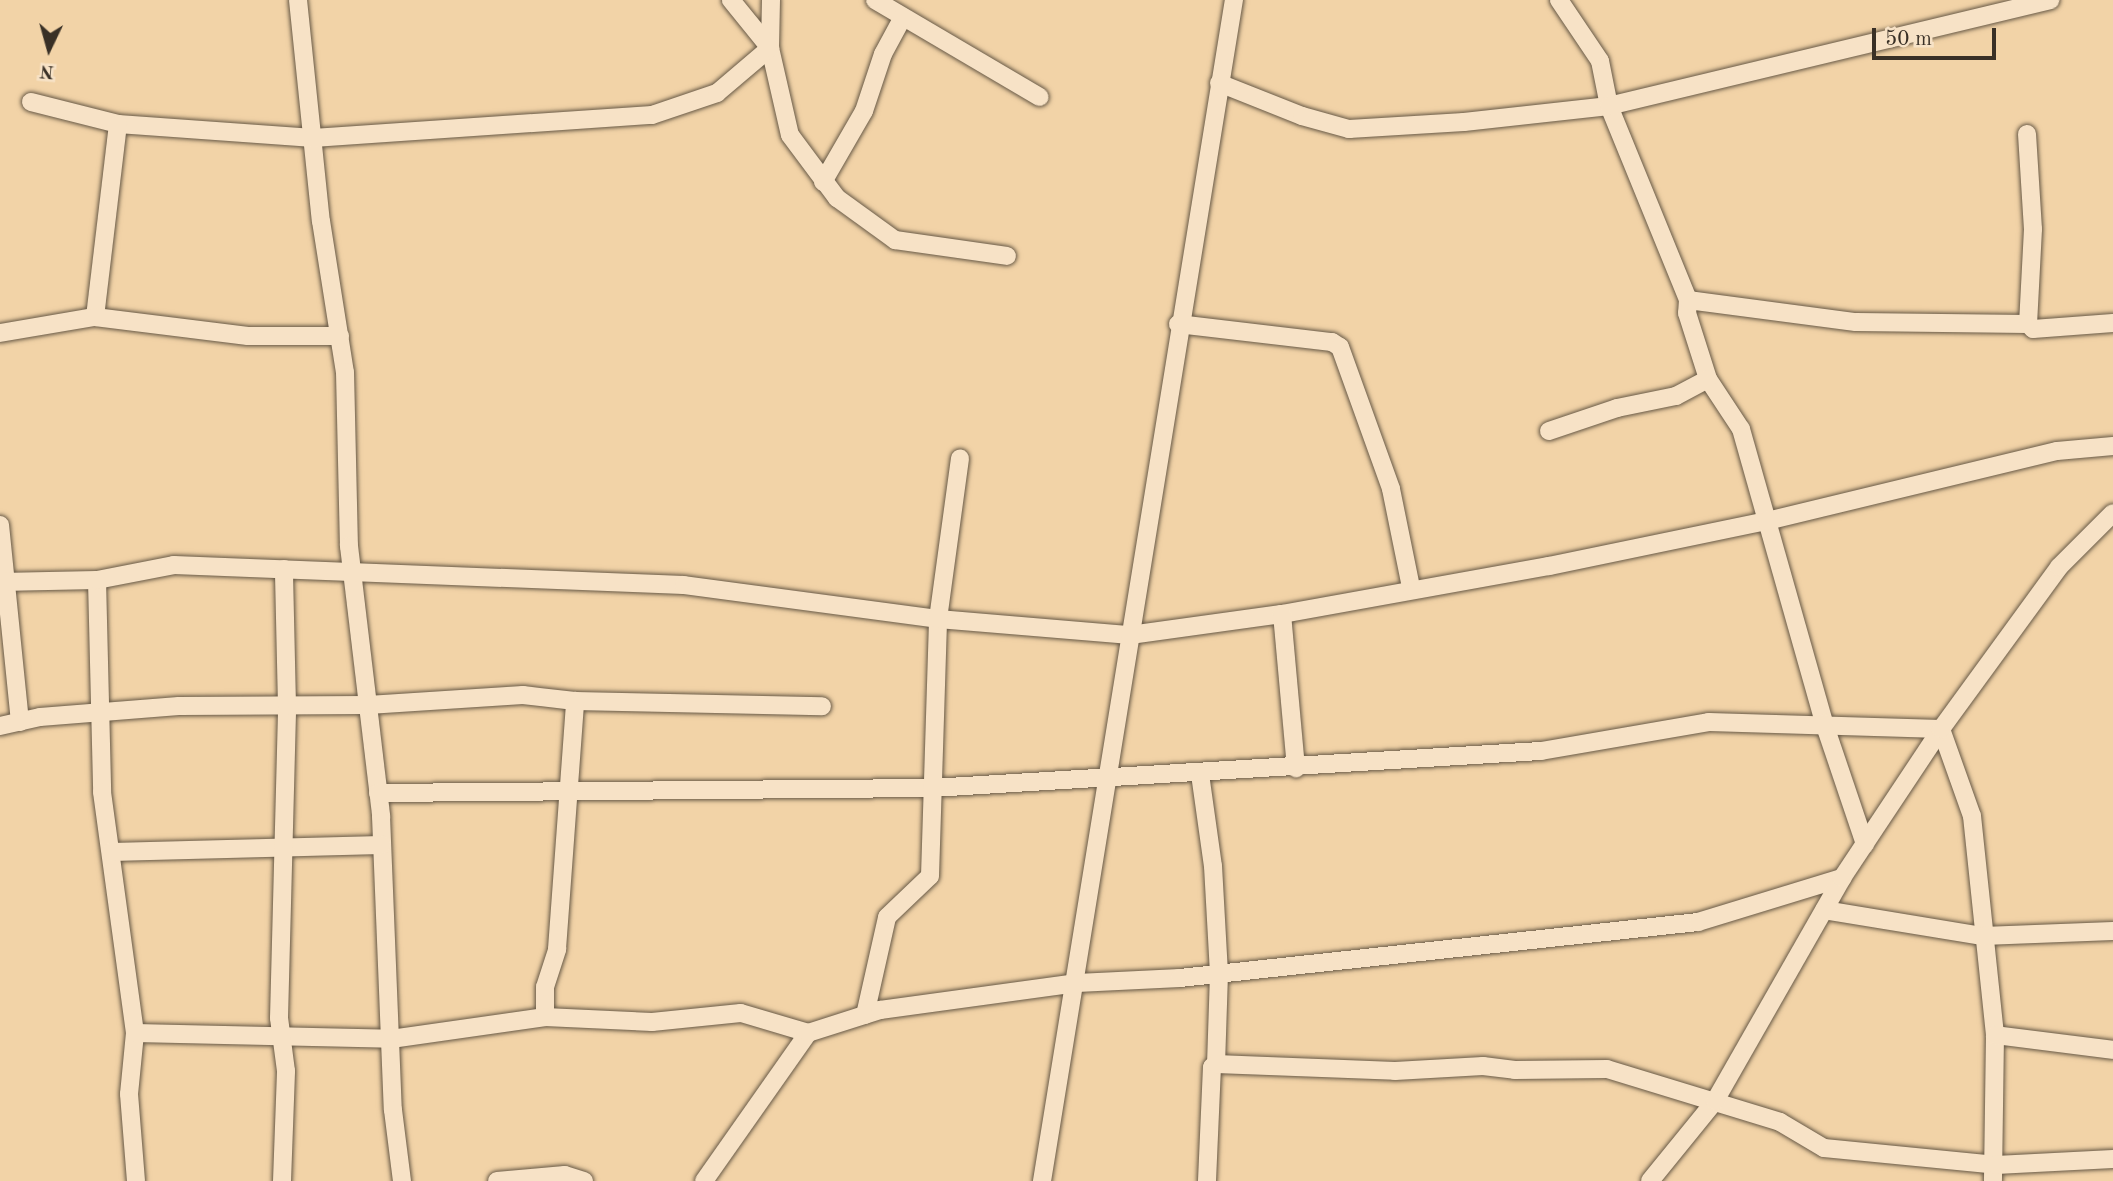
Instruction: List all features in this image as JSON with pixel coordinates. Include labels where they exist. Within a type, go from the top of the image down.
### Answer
[{"type":"street","points":[[298,0],[313,138],[345,372],[352,570],[378,793],[391,1039],[402,1181]]},
{"type":"street","points":[[731,0],[770,48]]},
{"type":"street","points":[[771,0],[770,48],[790,135],[837,198],[895,240],[1007,256]]},
{"type":"street","points":[[875,0],[1040,97]]},
{"type":"street","points":[[1042,1181],[1077,983],[1178,324],[1234,0]]},
{"type":"street","points":[[1559,0],[1600,61],[1609,106],[1688,300],[1687,313],[1708,379],[1741,429],[1824,723],[1865,845]]},
{"type":"street","points":[[1219,83],[1302,116],[1349,129],[1609,106],[2050,0]]},
{"type":"street","points":[[823,182],[864,111],[883,54],[903,17]]},
{"type":"street","points":[[31,102],[118,124],[313,138],[652,115],[717,93],[770,48]]},
{"type":"street","points":[[95,317],[118,124]]},
{"type":"street","points":[[2027,134],[2033,229],[2028,324]]},
{"type":"street","points":[[1688,300],[1856,322],[2028,324],[2033,329],[2113,323]]},
{"type":"street","points":[[0,333],[95,317],[248,336],[340,336]]},
{"type":"street","points":[[1178,324],[1332,342],[1340,346],[1391,489],[1411,587]]},
{"type":"street","points":[[1549,431],[1616,408],[1676,396],[1708,379]]},
{"type":"street","points":[[4,582],[97,580],[174,565],[684,585],[938,618],[1130,635],[1282,614],[1411,587],[1549,566],[1767,522],[2057,452],[2113,446]]},
{"type":"street","points":[[865,1015],[887,917],[930,876],[938,618],[960,458]]},
{"type":"street","points":[[1650,1181],[1715,1101],[1842,878],[1941,729],[2059,567],[2113,513]]},
{"type":"street","points":[[0,525],[20,722]]},
{"type":"street","points":[[282,1181],[283,1038],[279,1018],[287,706],[285,569]]},
{"type":"street","points":[[97,580],[102,792],[135,1033],[129,1094],[136,1181]]},
{"type":"street","points":[[1282,614],[1296,768]]},
{"type":"street","points":[[0,726],[102,712],[179,706],[368,705],[523,695],[575,701],[822,706]]},
{"type":"street","points":[[545,1017],[545,987],[558,949],[575,701]]},
{"type":"street","points":[[378,793],[932,788],[1108,780],[1541,751],[1709,722],[1824,723],[1941,729]]},
{"type":"street","points":[[1941,729],[1972,816],[1994,1035],[1994,1173]]},
{"type":"street","points":[[1200,774],[1213,866],[1219,974],[1216,1065]]},
{"type":"street","points":[[111,852],[382,845]]},
{"type":"street","points":[[135,1033],[391,1039],[545,1017],[652,1022],[741,1013],[808,1033],[865,1015],[1077,983],[1219,974],[1698,922],[1842,878]]},
{"type":"street","points":[[1824,910],[1983,936],[2113,931]]},
{"type":"street","points":[[704,1181],[808,1033]]},
{"type":"street","points":[[1994,1035],[2113,1050]]},
{"type":"street","points":[[1207,1181],[1212,1067],[1216,1065],[1395,1071],[1483,1066],[1607,1069],[1780,1122],[1824,1148],[1994,1173],[2113,1159]]},
{"type":"street","points":[[497,1181],[565,1175],[584,1181]]}]
